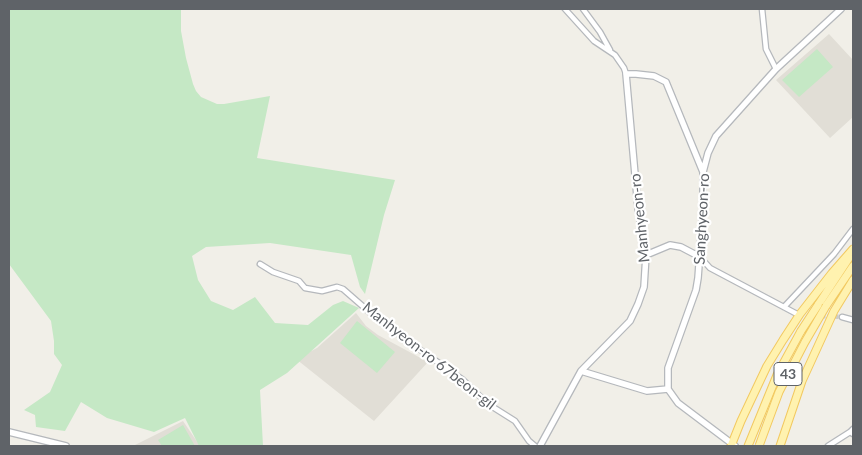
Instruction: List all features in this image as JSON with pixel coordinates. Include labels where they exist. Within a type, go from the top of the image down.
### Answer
[{"type":"main road","name":"43","points":[[748,446],[777,375],[802,330],[853,250]]},
{"type":"main road","points":[[733,445],[741,421],[768,366],[802,310],[837,266],[853,250]]},
{"type":"main road","name":"43","points":[[759,446],[779,392],[805,342],[853,266]]},
{"type":"main road","points":[[780,446],[802,381],[832,313],[853,280]]},
{"type":"street","points":[[566,9],[594,41],[611,51]]},
{"type":"street","name":"Manhyeon-ro","points":[[540,446],[581,372],[630,321],[644,287],[646,255],[638,208],[626,74],[621,63],[584,9]]},
{"type":"street","points":[[762,9],[766,49],[776,69]]},
{"type":"street","name":"Sanghyeon-ro","points":[[668,389],[668,368],[696,290],[700,257],[703,172],[716,136],[776,69],[842,9]]},
{"type":"street","points":[[626,74],[654,76],[666,82],[703,172]]},
{"type":"street","points":[[784,307],[834,254],[853,229]]},
{"type":"street","points":[[646,255],[670,245],[680,247],[700,257],[710,268],[784,307],[802,310]]},
{"type":"street","name":"Manhyeon-ro 67beon-gil","points":[[260,264],[273,272],[299,281],[305,288],[322,291],[336,287],[344,289],[382,323],[462,379],[488,404],[515,421],[529,441],[535,446]]},
{"type":"street","points":[[842,317],[853,320]]},
{"type":"street","points":[[581,372],[647,391],[668,389],[678,404],[733,445]]},
{"type":"street","points":[[9,432],[66,446]]},
{"type":"street","points":[[828,446],[852,432]]},
{"type":"shaded area","points":[[829,34],[853,60],[853,117],[830,138],[776,80]]},
{"type":"shaded area","points":[[356,313],[366,326],[378,335],[428,362],[374,421],[296,359],[317,348]]},
{"type":"shaded area","points":[[183,421],[200,446],[133,446]]},
{"type":"green space","points":[[9,9],[181,9],[181,31],[186,58],[193,84],[201,97],[217,104],[224,104],[270,96],[257,158],[395,180],[384,215],[365,294],[360,287],[351,255],[270,243],[206,247],[192,256],[198,280],[211,301],[233,310],[255,297],[275,323],[308,325],[333,305],[343,301],[359,308],[287,373],[260,390],[263,446],[199,446],[185,418],[154,432],[107,418],[81,402],[65,431],[36,427],[35,415],[24,410],[50,392],[62,365],[54,354],[51,321],[9,264]]},
{"type":"green space","points":[[817,49],[833,67],[799,97],[782,80]]},
{"type":"green space","points":[[357,321],[395,352],[377,373],[340,343]]},
{"type":"green space","points":[[183,425],[195,446],[162,446],[158,440]]},
{"type":"tunnel","points":[[821,316],[842,317]]}]
